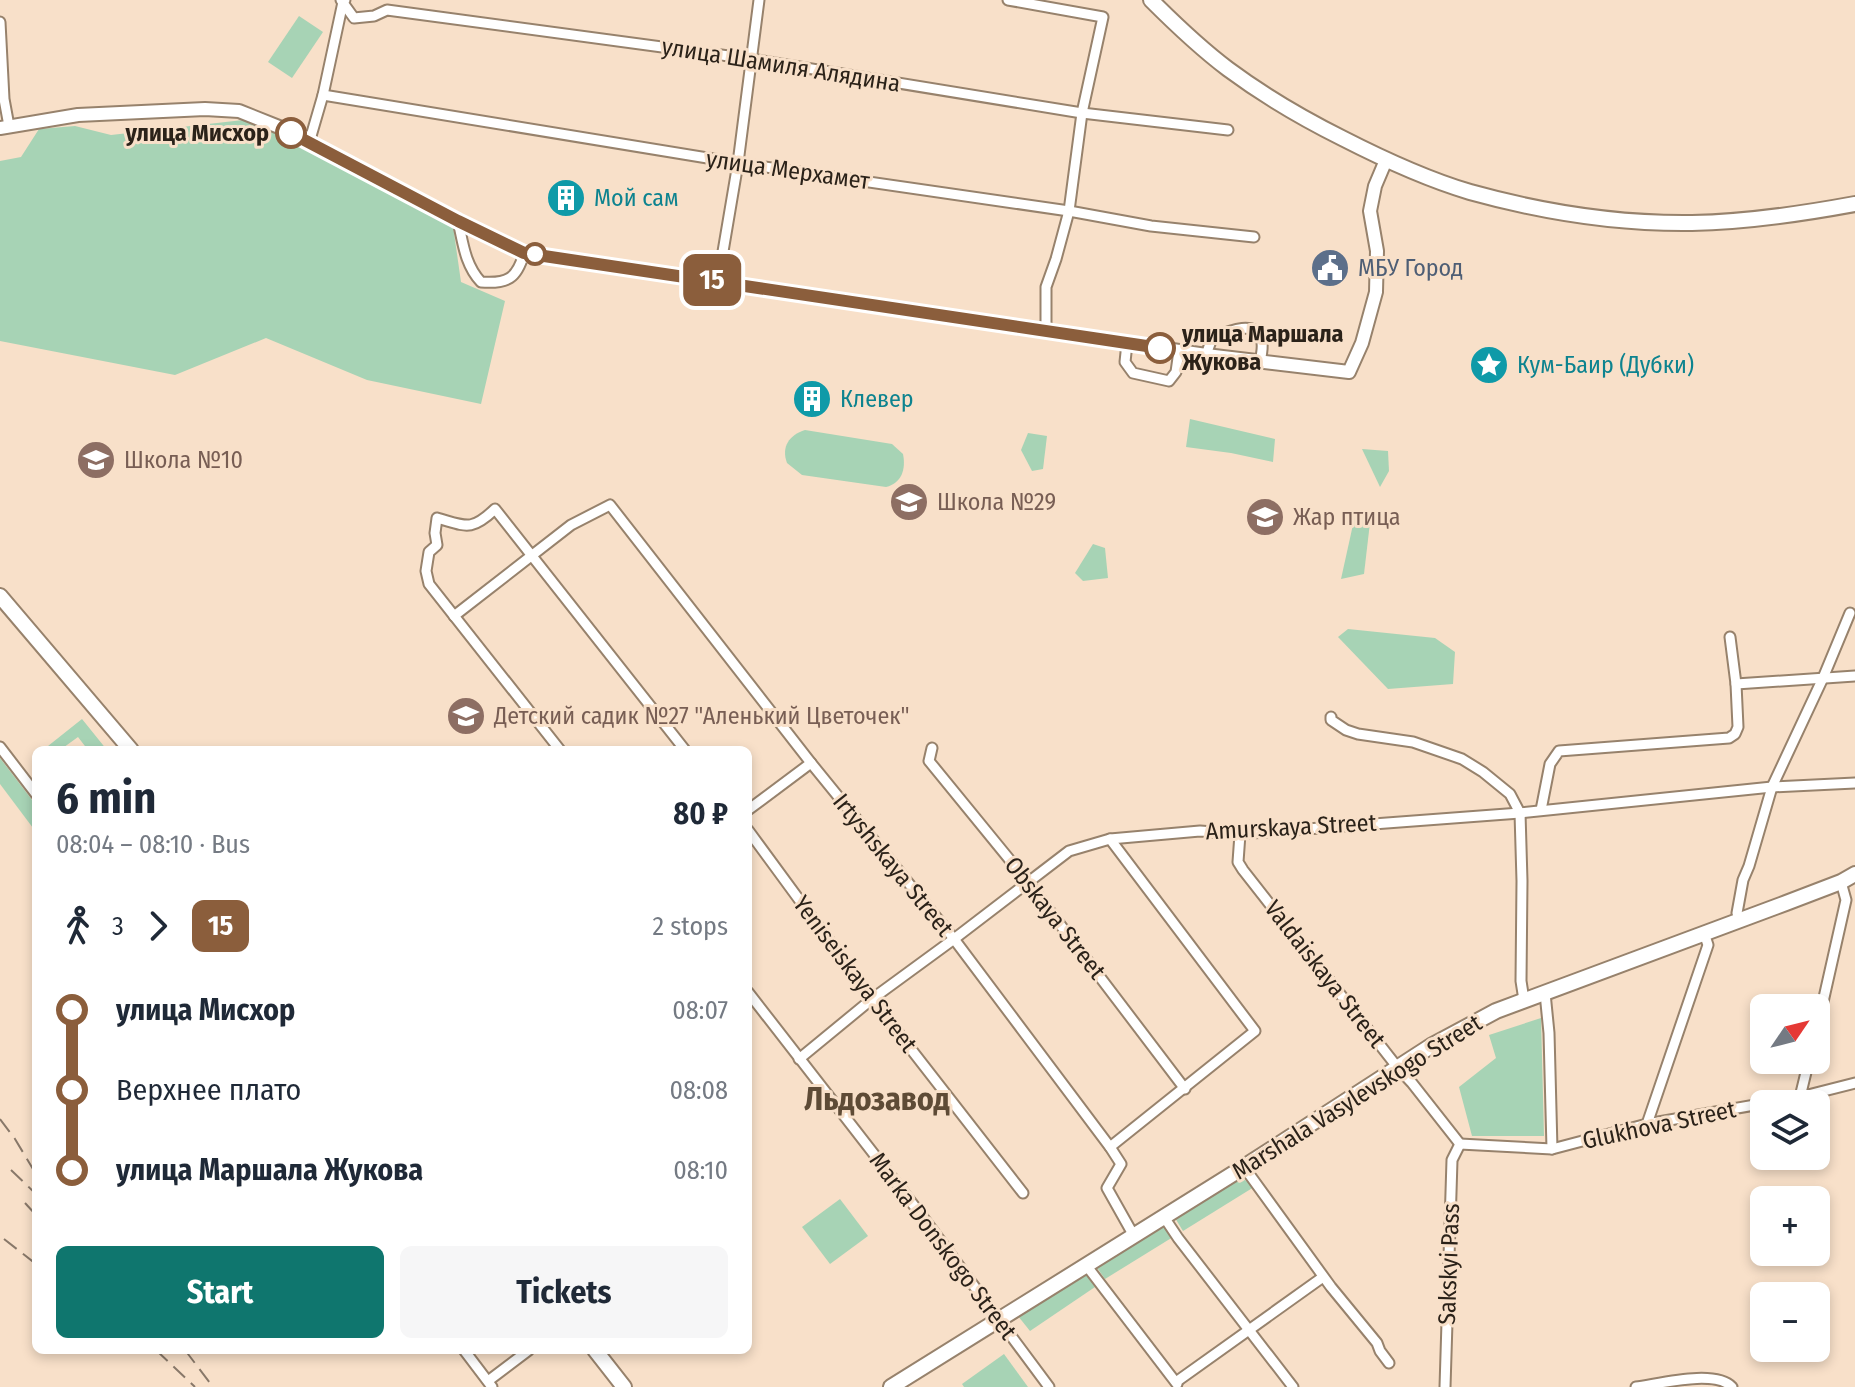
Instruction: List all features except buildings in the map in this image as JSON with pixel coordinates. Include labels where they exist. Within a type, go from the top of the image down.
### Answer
[{"type":"main road","points":[[1151,0],[1228,69],[1272,99],[1386,160],[1468,191],[1546,210],[1606,218],[1692,223],[1753,220],[1855,204]]},
{"type":"main road","points":[[0,596],[128,746]]},
{"type":"main road","name":"Marshala Vasylevskogo Street","points":[[891,1387],[1461,1028],[1524,1000],[1740,921],[1855,874]]},
{"type":"main road","points":[[598,1354],[624,1387]]},
{"type":"street","points":[[718,281],[738,163],[759,0]]},
{"type":"street","points":[[1008,0],[1103,17],[1082,113],[1069,211],[1046,287],[1046,332]]},
{"type":"street","points":[[309,143],[323,95],[343,1]]},
{"type":"street","name":"улица Шамиля Алядина","points":[[343,1],[354,18],[374,16],[387,10],[751,59],[1082,113],[1228,130]]},
{"type":"street","points":[[0,22],[5,127],[78,115],[217,109],[239,111],[309,143],[519,251],[1046,332],[1260,363],[1349,372],[1362,343],[1376,292],[1377,251],[1370,211],[1375,186],[1386,160]]},
{"type":"street","name":"улица Мерхамет","points":[[323,95],[1151,226],[1254,237]]},
{"type":"street","points":[[458,221],[467,259],[472,272],[481,282],[495,283],[510,278],[520,267],[519,251]]},
{"type":"street","points":[[1206,355],[1212,338],[1228,331],[1252,329],[1262,342],[1260,363]]},
{"type":"street","points":[[1127,343],[1125,362],[1133,373],[1169,381],[1176,372],[1179,351]]},
{"type":"street","name":"Irtyshskaya Street","points":[[531,556],[571,525],[610,505],[811,763],[954,939],[1110,1147]]},
{"type":"street","points":[[557,746],[429,584],[429,552],[437,545],[437,518],[473,526],[495,509],[682,746]]},
{"type":"street","points":[[454,616],[531,556]]},
{"type":"street","points":[[1740,921],[1737,913],[1743,880],[1772,787],[1850,613]]},
{"type":"street","points":[[1541,810],[1550,764],[1559,751],[1729,738],[1735,734],[1738,727],[1736,684],[1730,637]]},
{"type":"street","points":[[1736,684],[1855,676]]},
{"type":"street","points":[[1331,717],[1346,730],[1358,734],[1413,742],[1462,759],[1510,794],[1520,813],[1521,981],[1524,1000]]},
{"type":"street","points":[[0,747],[32,789]]},
{"type":"street","name":"Obskaya Street","points":[[932,748],[929,761],[1027,881],[1185,1089]]},
{"type":"street","points":[[752,807],[811,763]]},
{"type":"street","name":"Amurskaya Street","points":[[799,1059],[872,999],[1069,851],[1110,839],[1200,831],[1240,834],[1520,813],[1772,787],[1855,783]]},
{"type":"street","name":"Valdaiskaya Street","points":[[1240,834],[1238,862],[1243,870],[1460,1144]]},
{"type":"street","name":"Yeniseiskaya Street","points":[[752,835],[872,999],[1023,1193]]},
{"type":"street","points":[[1110,839],[1255,1031],[1110,1147],[1121,1164],[1107,1188],[1134,1236]]},
{"type":"street","points":[[1825,994],[1846,900],[1841,882]]},
{"type":"street","points":[[1647,1124],[1708,945],[1704,933]]},
{"type":"street","points":[[1545,993],[1552,1149]]},
{"type":"street","name":"Marka Donskogo Street","points":[[752,997],[913,1204],[1049,1387]]},
{"type":"street","name":"Glukhova Street","points":[[1828,1090],[1855,1083]]},
{"type":"street","name":"Glukhova Street","points":[[1460,1144],[1552,1149],[1647,1124],[1750,1106]]},
{"type":"street","name":"Sakskyi Pass","points":[[1445,1387],[1452,1160],[1460,1144]]},
{"type":"street","points":[[1244,1167],[1389,1363]]},
{"type":"street","points":[[1164,1217],[1293,1387]]},
{"type":"street","points":[[1086,1265],[1178,1385],[1323,1277]]},
{"type":"street","points":[[467,1354],[490,1384],[524,1354]]},
{"type":"street","points":[[608,1368],[613,1387]]},
{"type":"street","points":[[1636,1387],[1700,1378],[1726,1382],[1732,1387]]},
{"type":"green space","points":[[299,16],[323,32],[292,78],[268,62]]},
{"type":"green space","points":[[252,119],[453,226],[461,282],[505,301],[481,404],[367,380],[266,338],[175,375],[0,341],[0,161],[21,157],[39,129],[75,126],[111,135]]},
{"type":"green space","points":[[1190,419],[1275,439],[1273,462],[1186,447]]},
{"type":"green space","points":[[805,430],[892,444],[903,454],[902,475],[886,487],[802,475],[787,463],[785,452],[791,438]]},
{"type":"green space","points":[[1028,433],[1047,436],[1043,469],[1032,471],[1021,450]]},
{"type":"green space","points":[[1362,449],[1388,451],[1389,471],[1380,487]]},
{"type":"green space","points":[[1356,511],[1371,514],[1364,574],[1341,579]]},
{"type":"green space","points":[[1093,544],[1105,548],[1108,578],[1083,581],[1075,573]]},
{"type":"green space","points":[[1348,629],[1435,638],[1455,652],[1453,684],[1388,689],[1338,637]]},
{"type":"green space","points":[[82,719],[104,746],[85,746],[78,737],[66,746],[48,746]]},
{"type":"green space","points":[[0,758],[32,800],[32,827],[0,784]]},
{"type":"green space","points":[[1541,1018],[1544,1136],[1472,1136],[1459,1087],[1496,1058],[1489,1035]]},
{"type":"green space","points":[[1241,1177],[1254,1187],[1183,1231],[1175,1218]]},
{"type":"green space","points":[[840,1199],[868,1236],[830,1264],[802,1227]]},
{"type":"green space","points":[[1163,1224],[1173,1237],[1105,1279],[1095,1265]]},
{"type":"green space","points":[[1085,1273],[1095,1287],[1030,1331],[1018,1316]]},
{"type":"green space","points":[[1004,1354],[1028,1387],[964,1387],[962,1384]]},
{"type":"railway","points":[[0,1119],[32,1167]]},
{"type":"railway","points":[[11,1170],[32,1190]]},
{"type":"railway","points":[[25,1203],[32,1211]]},
{"type":"railway","points":[[4,1239],[32,1261]]},
{"type":"railway","points":[[160,1354],[195,1387]]},
{"type":"railway","points":[[188,1354],[213,1387]]},
{"type":"bus line","name":"15","points":[[291,133],[524,253],[1160,348]]},
{"type":"place","name":"улица Мисхор","points":[[291,133]]},
{"type":"place","name":"Мой сам","points":[[566,198]]},
{"type":"place","name":"МБУ Город","points":[[1330,268]]},
{"type":"place","name":"улица Маршала Жукова","points":[[1160,348]]},
{"type":"place","name":"Кум-Баир (Дубки)","points":[[1489,365]]},
{"type":"place","name":"Клевер","points":[[812,399]]},
{"type":"place","name":"Школа №10","points":[[96,460]]},
{"type":"place","name":"Школа №29","points":[[909,502]]},
{"type":"place","name":"Жар птица","points":[[1265,517]]},
{"type":"place","name":"Детский садик №27 \"Аленький Цветочек\"","points":[[466,716]]},
{"type":"district","name":"Льдозавод","points":[[877,1099]]}]
